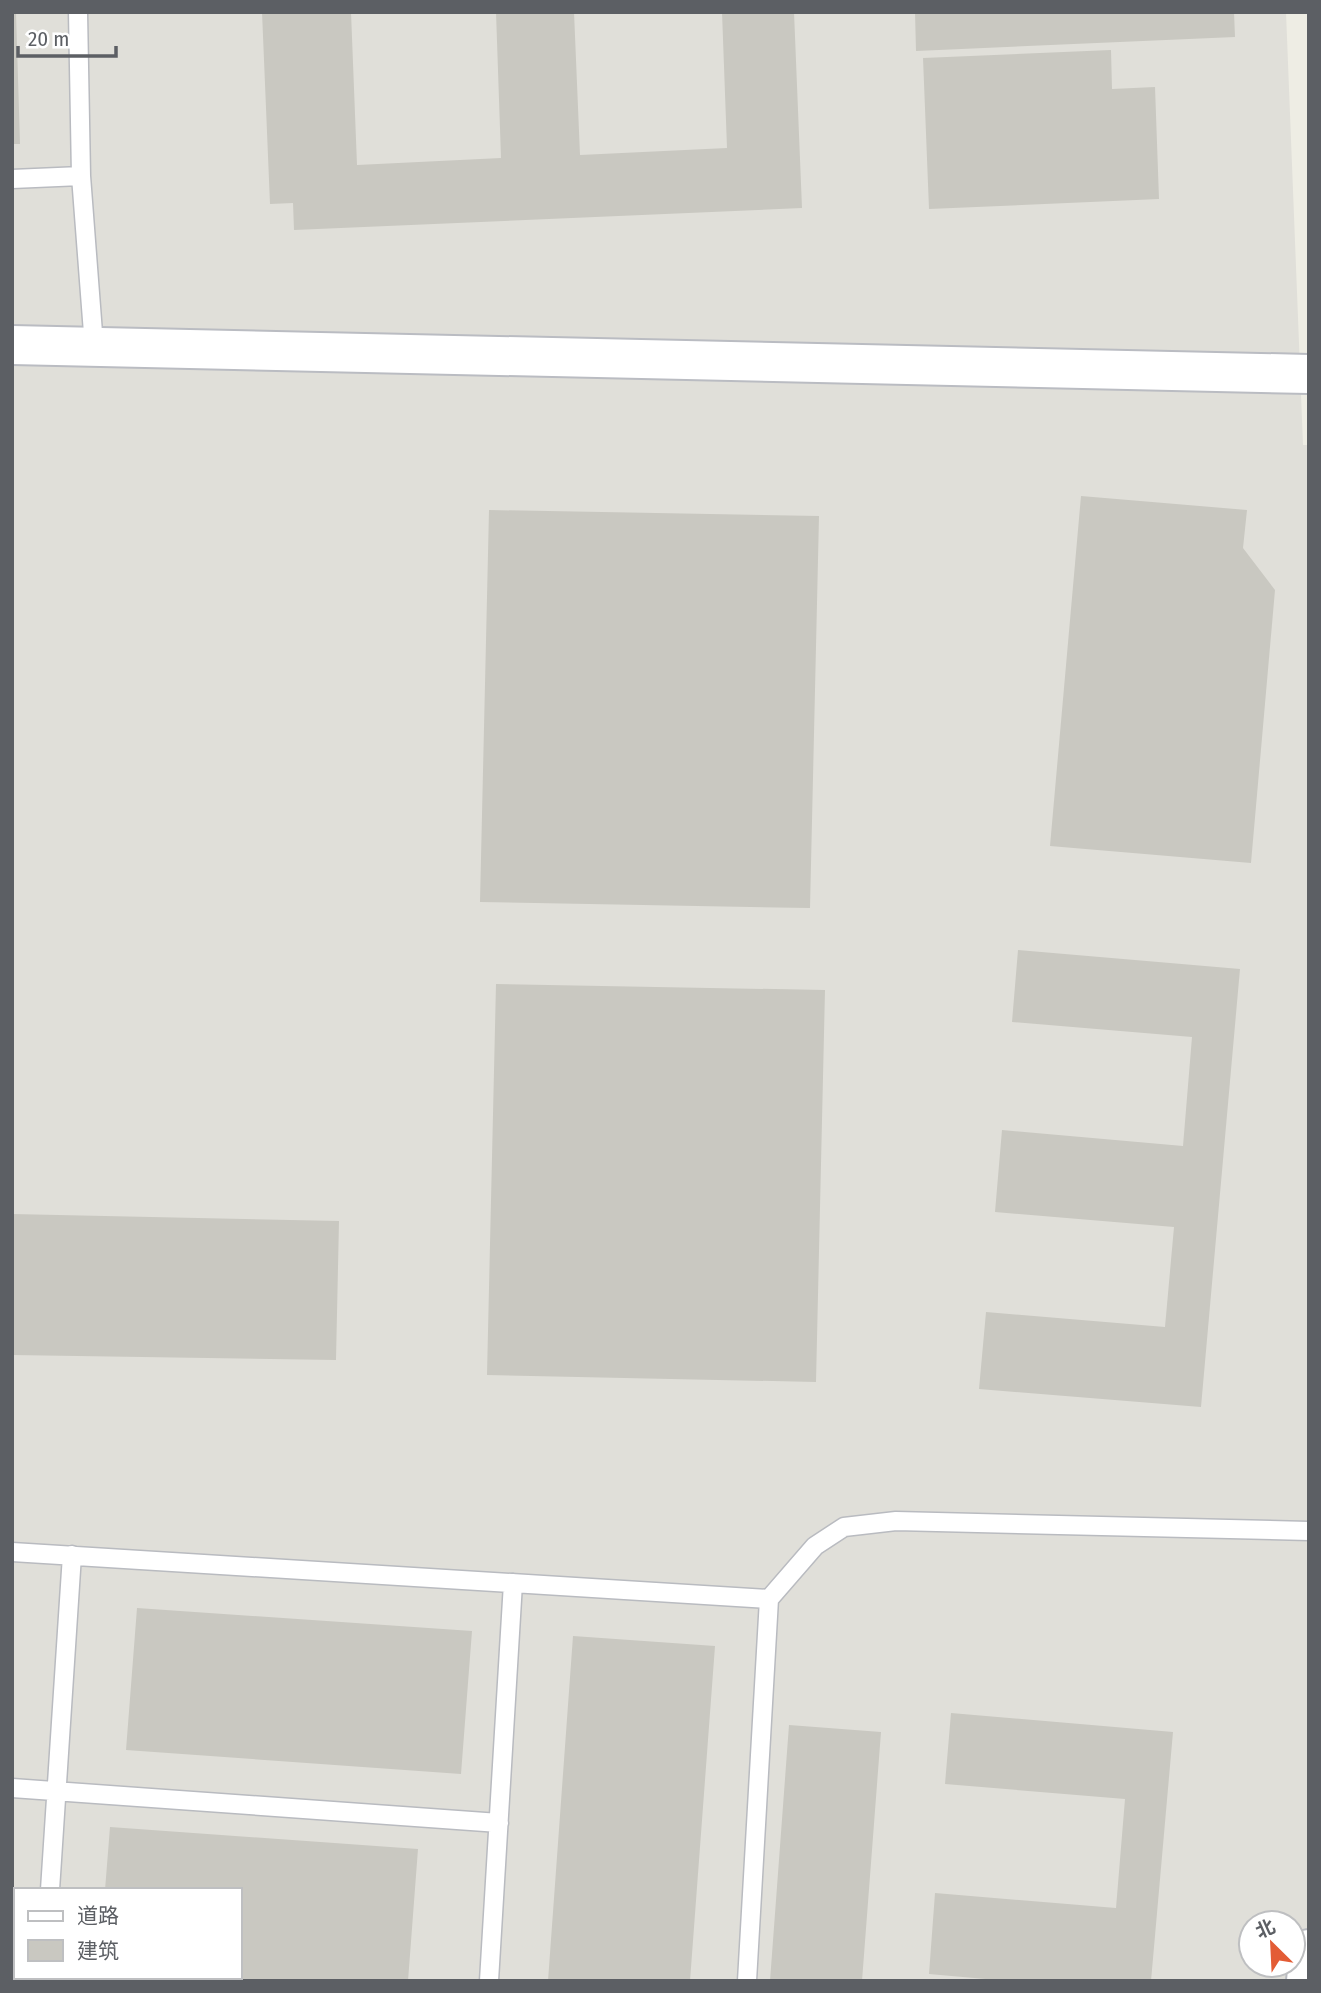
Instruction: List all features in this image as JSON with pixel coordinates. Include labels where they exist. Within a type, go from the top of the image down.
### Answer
[{"type":"street","points":[[12,345],[1309,374]]},
{"type":"street","points":[[1306,1981],[1309,1949]]},
{"type":"lane","points":[[78,12],[80,176],[94,346]]},
{"type":"lane","points":[[12,179],[80,176]]},
{"type":"lane","points":[[747,1981],[769,1600],[815,1546],[844,1527],[896,1521],[1309,1531]]},
{"type":"lane","points":[[12,1552],[769,1600]]},
{"type":"lane","points":[[50,1888],[72,1555]]},
{"type":"lane","points":[[489,1981],[513,1583]]},
{"type":"lane","points":[[12,1788],[499,1823]]},
{"type":"shaded area","points":[[12,12],[1286,12],[1303,445],[1309,445],[1309,1981],[12,1981]]},
{"type":"building","points":[[12,12],[16,12],[20,144],[12,144]]},
{"type":"building","points":[[262,12],[351,12],[357,165],[501,158],[496,12],[574,12],[580,155],[727,148],[722,12],[794,12],[802,208],[294,230],[293,203],[270,204]]},
{"type":"building","points":[[915,12],[1234,12],[1235,37],[916,51]]},
{"type":"building","points":[[1111,50],[1112,89],[1155,87],[1159,199],[929,209],[923,58]]},
{"type":"building","points":[[1081,496],[1247,510],[1243,548],[1275,590],[1251,863],[1050,846]]},
{"type":"building","points":[[489,510],[819,516],[810,908],[480,902]]},
{"type":"building","points":[[1018,950],[1240,969],[1201,1407],[979,1389],[986,1312],[1165,1327],[1174,1227],[995,1212],[1002,1130],[1183,1146],[1192,1037],[1012,1022]]},
{"type":"building","points":[[496,984],[825,990],[816,1382],[487,1375]]},
{"type":"building","points":[[12,1214],[339,1221],[336,1360],[12,1355]]},
{"type":"building","points":[[137,1608],[472,1631],[461,1774],[126,1750]]},
{"type":"building","points":[[573,1636],[715,1646],[690,1981],[548,1981]]},
{"type":"building","points":[[951,1713],[1173,1732],[1151,1981],[1008,1981],[929,1974],[935,1893],[1116,1908],[1125,1799],[945,1784]]},
{"type":"building","points":[[789,1725],[881,1732],[862,1981],[770,1981]]},
{"type":"building","points":[[110,1827],[418,1849],[408,1981],[98,1981],[242,1979],[242,1888],[105,1888]]}]
